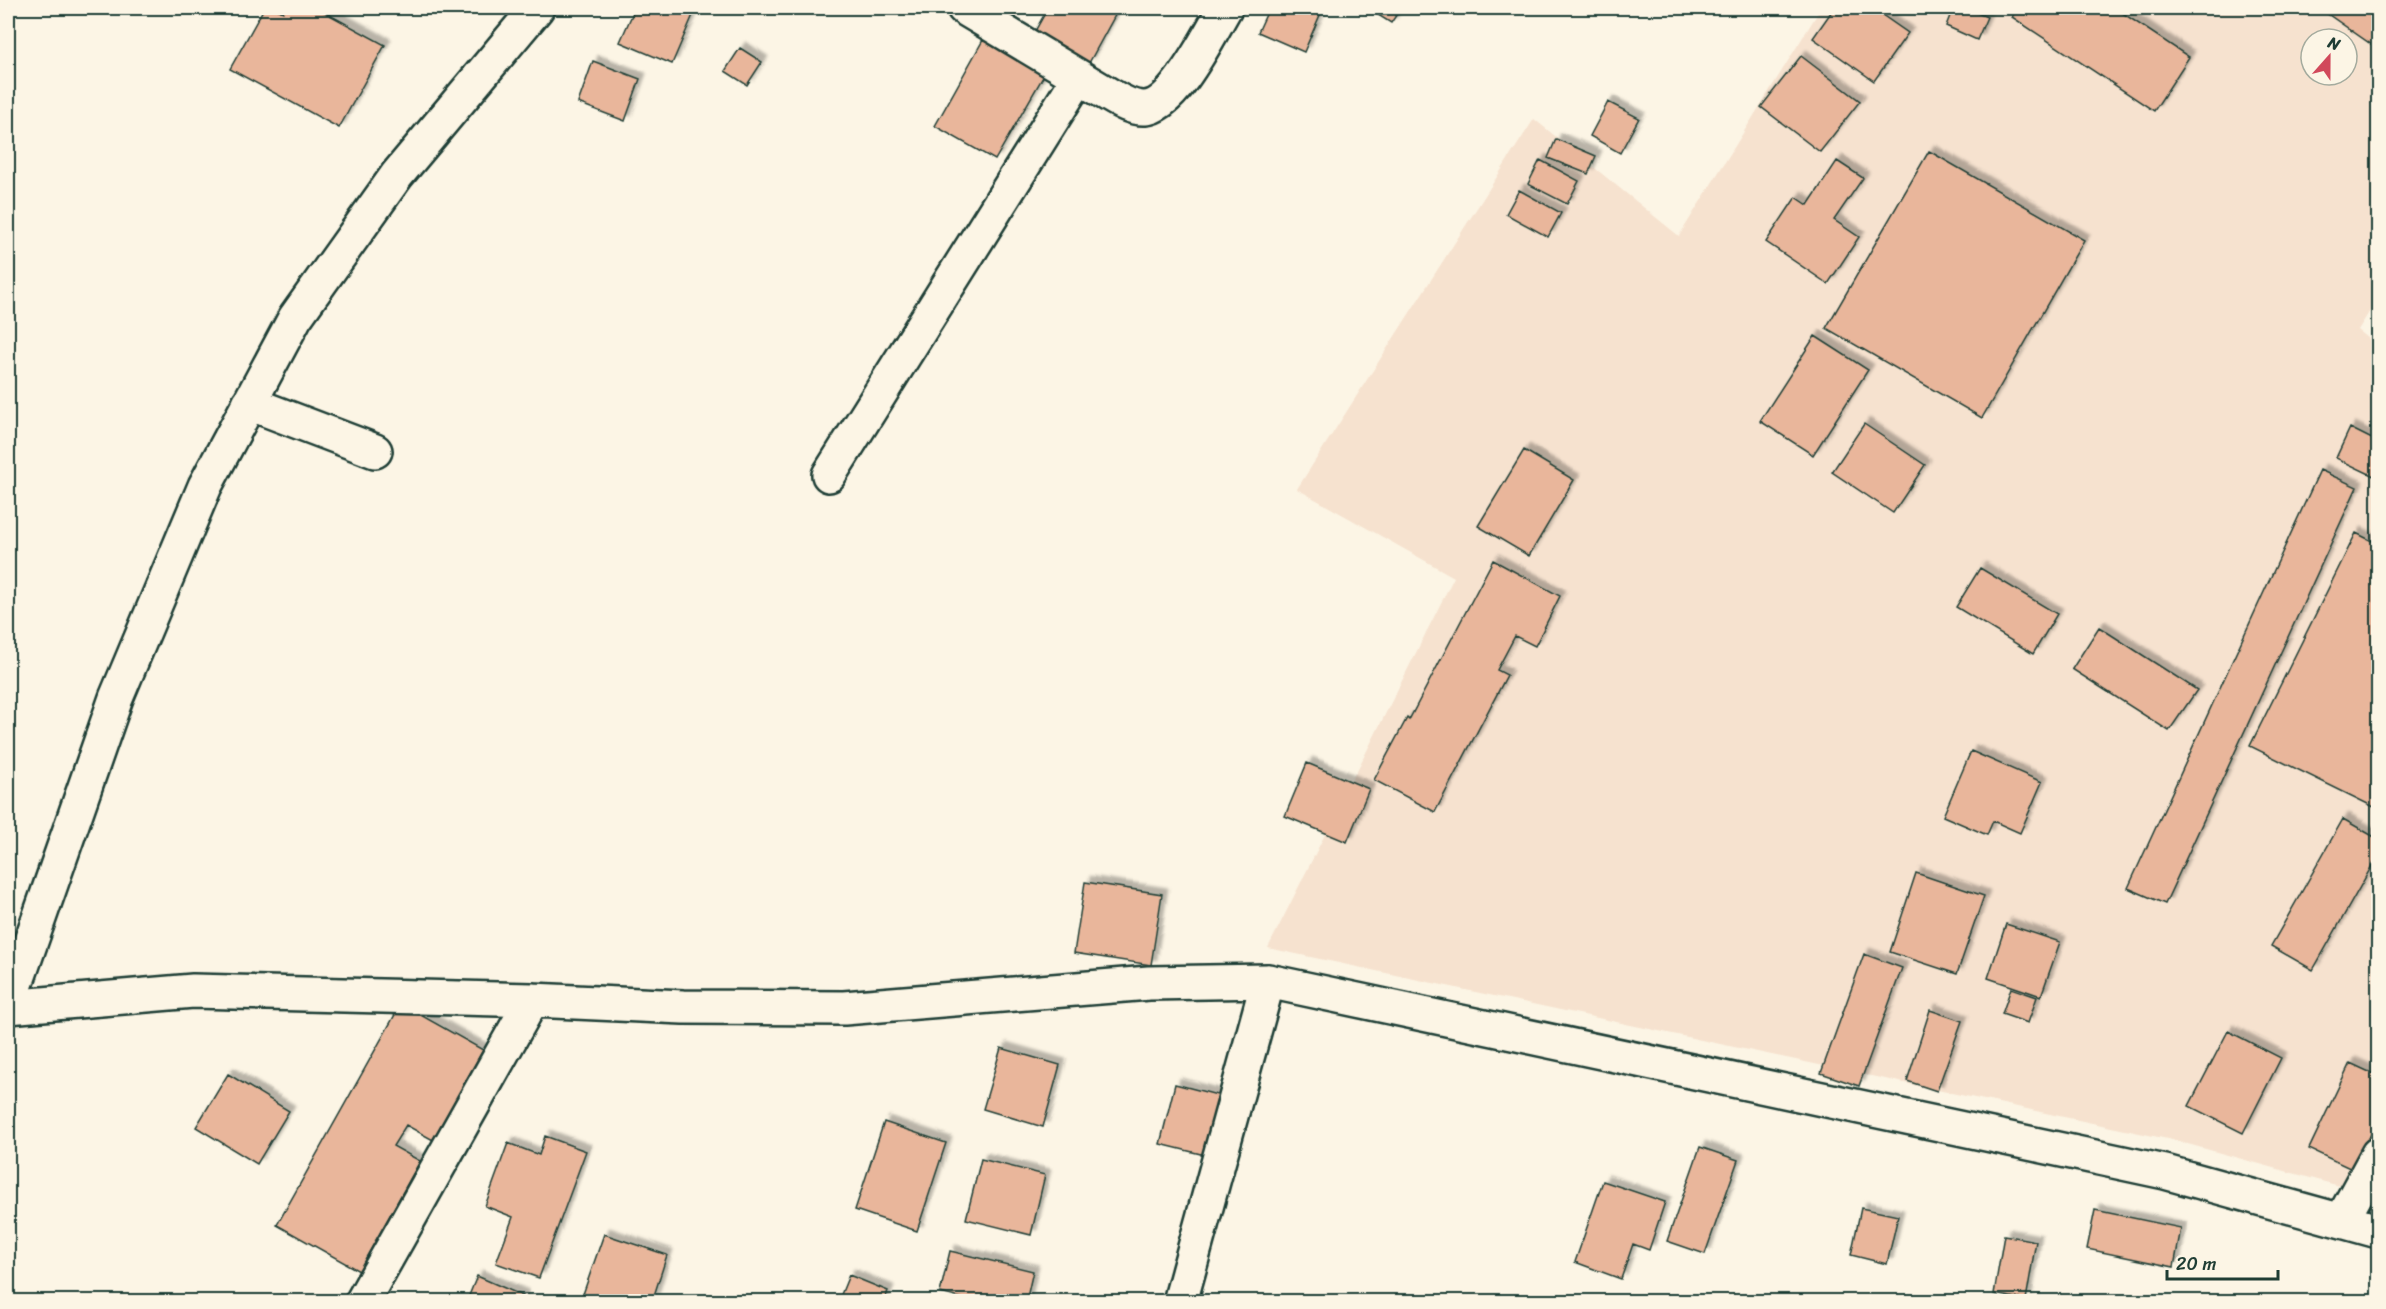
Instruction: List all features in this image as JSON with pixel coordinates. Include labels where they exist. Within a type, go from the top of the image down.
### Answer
[{"type":"street","points":[[537,8],[397,175],[295,318],[205,486],[116,698],[8,1007],[193,991],[532,1000],[683,1007],[844,1008],[1149,983],[1268,981],[2165,1172],[2379,1232]]},
{"type":"street","points":[[964,8],[1126,104],[1145,108],[1162,102],[1177,88],[1225,8]]},
{"type":"street","points":[[829,475],[1078,77]]},
{"type":"street","points":[[249,403],[375,451]]},
{"type":"street","points":[[1179,1302],[1268,981]]},
{"type":"street","points":[[362,1302],[532,1000]]},
{"type":"street","points":[[2342,1221],[2379,1154]]},
{"type":"shaded area","points":[[1821,8],[2378,8],[2378,298],[2358,330],[2378,346],[2378,1137],[2354,1190],[2177,1141],[1268,948],[1454,577],[1297,489],[1534,119],[1679,236]]},
{"type":"building","points":[[264,8],[275,8],[283,12],[285,8],[317,8],[385,45],[339,128],[230,69]]},
{"type":"building","points":[[635,8],[675,8],[693,15],[672,64],[620,42]]},
{"type":"building","points":[[1048,8],[1119,8],[1089,63],[1034,33]]},
{"type":"building","points":[[1269,8],[1323,8],[1304,52],[1258,32]]},
{"type":"building","points":[[1367,8],[1401,8],[1391,23]]},
{"type":"building","points":[[1834,8],[1872,8],[1908,33],[1874,81],[1813,38]]},
{"type":"building","points":[[1953,8],[1965,8],[1987,17],[1977,40],[1946,26]]},
{"type":"building","points":[[2018,8],[2115,8],[2189,57],[2154,111],[2012,17]]},
{"type":"building","points":[[2319,8],[2378,8],[2378,49],[2359,36],[2359,27],[2346,27]]},
{"type":"building","points":[[983,40],[1044,75],[995,160],[935,126]]},
{"type":"building","points":[[740,48],[762,62],[747,85],[725,71]]},
{"type":"building","points":[[1801,56],[1860,101],[1820,152],[1761,107]]},
{"type":"building","points":[[593,61],[640,79],[625,121],[578,103]]},
{"type":"building","points":[[1608,102],[1639,118],[1620,153],[1590,136]]},
{"type":"building","points":[[1556,139],[1596,156],[1588,174],[1548,158]]},
{"type":"building","points":[[1929,151],[2084,240],[1982,418],[1826,328]]},
{"type":"building","points":[[1540,160],[1579,181],[1567,204],[1528,184]]},
{"type":"building","points":[[1837,161],[1863,178],[1834,220],[1859,237],[1828,284],[1766,242],[1796,197],[1808,205]]},
{"type":"building","points":[[1519,190],[1561,213],[1548,237],[1506,214]]},
{"type":"building","points":[[1815,336],[1868,370],[1813,455],[1760,421]]},
{"type":"building","points":[[1864,424],[1925,465],[1893,513],[1832,472]]},
{"type":"building","points":[[2350,428],[2378,442],[2378,478],[2336,458]]},
{"type":"building","points":[[1524,450],[1574,480],[1529,556],[1478,526]]},
{"type":"building","points":[[2320,470],[2357,487],[2165,904],[2128,888]]},
{"type":"building","points":[[2356,533],[2378,544],[2378,809],[2250,746]]},
{"type":"building","points":[[1493,560],[1560,596],[1535,646],[1515,636],[1497,670],[1507,675],[1435,812],[1374,780],[1407,718],[1409,720]]},
{"type":"building","points":[[1980,568],[2057,614],[2033,654],[1956,607]]},
{"type":"building","points":[[2099,627],[2197,690],[2169,731],[2072,669]]},
{"type":"building","points":[[1971,751],[2042,782],[2020,833],[1993,821],[1987,835],[1943,816]]},
{"type":"building","points":[[1307,763],[1369,789],[1347,842],[1285,816]]},
{"type":"building","points":[[2343,819],[2378,839],[2378,855],[2313,970],[2271,946]]},
{"type":"building","points":[[1916,873],[1984,896],[1957,974],[1890,952]]},
{"type":"building","points":[[1085,882],[1162,894],[1151,965],[1074,953]]},
{"type":"building","points":[[2006,924],[2060,942],[2041,996],[1988,978]]},
{"type":"building","points":[[1864,954],[1902,968],[1859,1086],[1821,1073]]},
{"type":"building","points":[[2011,988],[2037,997],[2028,1023],[2002,1014]]},
{"type":"building","points":[[401,1004],[483,1050],[433,1140],[406,1125],[393,1146],[420,1161],[359,1271],[277,1225]]},
{"type":"building","points":[[1930,1010],[1962,1021],[1937,1091],[1907,1081]]},
{"type":"building","points":[[2228,1031],[2281,1058],[2243,1133],[2189,1106]]},
{"type":"building","points":[[1001,1048],[1060,1065],[1043,1127],[983,1109]]},
{"type":"building","points":[[2350,1063],[2378,1076],[2378,1119],[2354,1170],[2309,1149]]},
{"type":"building","points":[[228,1074],[289,1111],[257,1164],[196,1127]]},
{"type":"building","points":[[1175,1084],[1225,1097],[1209,1156],[1160,1144]]},
{"type":"building","points":[[884,1122],[946,1143],[917,1231],[855,1210]]},
{"type":"building","points":[[545,1136],[586,1151],[539,1278],[496,1263],[513,1217],[485,1206],[508,1143],[539,1155]]},
{"type":"building","points":[[1700,1147],[1738,1160],[1705,1254],[1667,1241]]},
{"type":"building","points":[[981,1159],[1045,1175],[1031,1235],[966,1219]]},
{"type":"building","points":[[1603,1181],[1665,1202],[1649,1250],[1633,1244],[1621,1279],[1575,1262]]},
{"type":"building","points":[[1861,1208],[1898,1216],[1887,1264],[1851,1255]]},
{"type":"building","points":[[2095,1210],[2181,1228],[2174,1267],[2087,1249]]},
{"type":"building","points":[[604,1234],[667,1255],[652,1302],[581,1300]]},
{"type":"building","points":[[2004,1235],[2036,1241],[2026,1300],[1994,1294]]},
{"type":"building","points":[[950,1251],[1033,1271],[1026,1302],[976,1302],[940,1293]]},
{"type":"building","points":[[849,1275],[888,1291],[884,1302],[838,1302]]},
{"type":"building","points":[[477,1276],[523,1296],[521,1302],[477,1302],[468,1298]]}]
